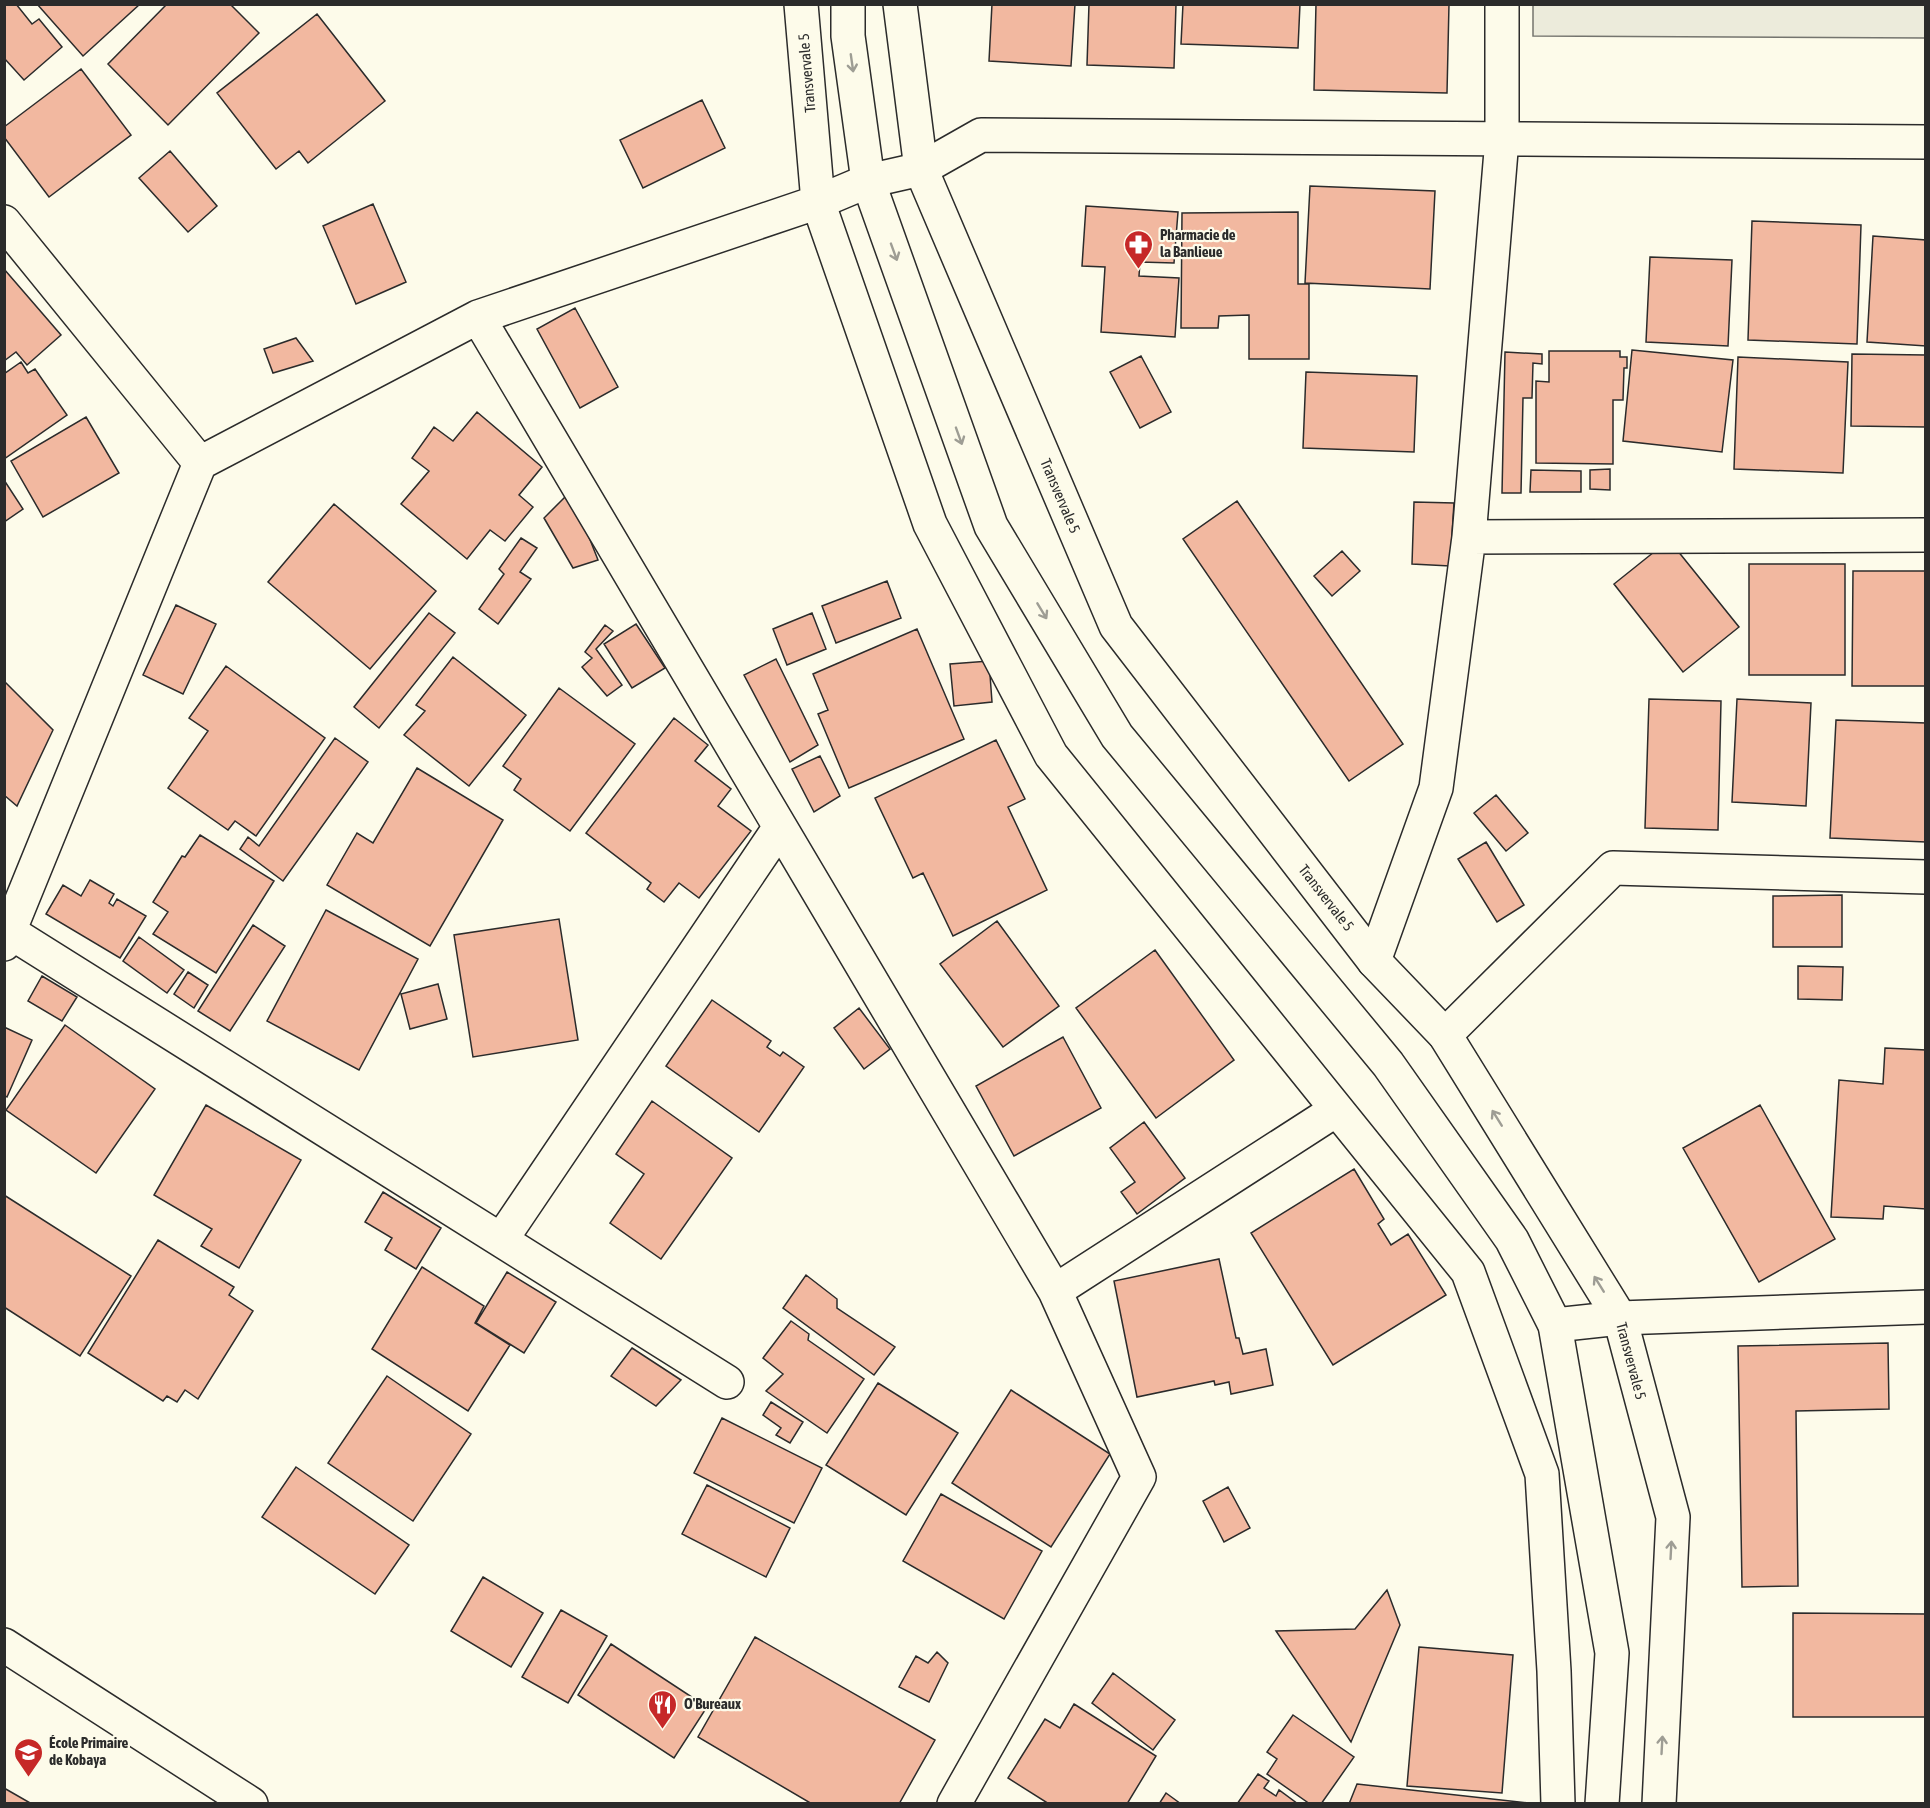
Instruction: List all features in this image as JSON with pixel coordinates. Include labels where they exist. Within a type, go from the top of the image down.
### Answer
[{"type":"street","name":"Transvervale 5","points":[[801,4],[818,202],[930,524],[1051,755],[1468,1272],[1542,1474],[1554,1671],[1558,1803]]},
{"type":"street","points":[[848,4],[848,36],[868,180],[991,526],[1117,736],[1388,1064],[1512,1240],[1555,1325],[1612,1653],[1602,1803]]},
{"type":"street","name":"Transvervale 5","points":[[900,4],[921,169],[1116,626],[1374,960],[1445,1035],[1620,1318],[1673,1517],[1659,1803]]},
{"type":"street","points":[[1374,960],[1436,788],[1469,537],[1502,138],[1502,4]]},
{"type":"street","points":[[727,1382],[501,1240],[7,938],[200,463],[478,316],[818,202],[868,180],[921,169],[981,135],[1926,142]]},
{"type":"street","points":[[4,222],[200,463]]},
{"type":"street","points":[[478,316],[1055,1291],[1139,1477],[954,1803]]},
{"type":"street","points":[[1469,537],[1926,535]]},
{"type":"street","points":[[501,1240],[780,827]]},
{"type":"street","points":[[1445,1035],[1613,868],[1926,877]]},
{"type":"street","points":[[1055,1291],[1336,1110]]},
{"type":"street","points":[[1555,1325],[1620,1318],[1926,1307]]},
{"type":"street","points":[[4,1645],[251,1803]]},
{"type":"shaded area","points":[[1533,5],[1925,5],[1925,38],[1533,36]]},
{"type":"building","points":[[4,4],[16,4],[32,24],[39,19],[62,47],[24,80],[4,58]]},
{"type":"building","points":[[37,4],[140,4],[83,56]]},
{"type":"building","points":[[167,4],[230,4],[259,33],[168,125],[108,64]]},
{"type":"building","points":[[992,4],[1075,4],[1071,66],[989,61]]},
{"type":"building","points":[[1089,4],[1176,4],[1174,68],[1087,65]]},
{"type":"building","points":[[1183,4],[1300,4],[1298,48],[1181,44]]},
{"type":"building","points":[[1316,4],[1449,4],[1447,93],[1314,90]]},
{"type":"building","points":[[317,14],[385,101],[308,163],[299,151],[276,169],[217,93]]},
{"type":"building","points":[[81,69],[131,135],[49,197],[4,137],[4,127]]},
{"type":"building","points":[[702,100],[725,148],[643,188],[620,140]]},
{"type":"building","points":[[170,151],[217,206],[188,232],[139,178]]},
{"type":"building","points":[[1310,186],[1435,191],[1430,289],[1305,283]]},
{"type":"building","points":[[373,204],[406,282],[356,304],[323,226]]},
{"type":"building","points":[[1086,206],[1178,212],[1174,263],[1140,262],[1139,276],[1179,278],[1175,337],[1101,332],[1105,267],[1082,266]]},
{"type":"building","points":[[1298,212],[1298,284],[1309,284],[1309,359],[1249,359],[1249,315],[1219,316],[1218,328],[1181,328],[1182,213]]},
{"type":"building","points":[[1752,221],[1861,225],[1857,344],[1748,340]]},
{"type":"building","points":[[1873,236],[1926,240],[1926,346],[1867,342]]},
{"type":"building","points":[[1650,257],[1732,260],[1728,346],[1646,342]]},
{"type":"building","points":[[4,269],[61,335],[27,365],[16,352],[4,361]]},
{"type":"building","points":[[575,308],[618,387],[580,408],[537,329]]},
{"type":"building","points":[[296,338],[313,361],[273,373],[264,349]]},
{"type":"building","points":[[1632,350],[1733,360],[1722,452],[1623,441]]},
{"type":"building","points":[[1549,351],[1620,351],[1620,357],[1627,357],[1627,368],[1624,368],[1623,400],[1613,400],[1613,464],[1536,463],[1536,381],[1549,382]]},
{"type":"building","points":[[1505,352],[1542,354],[1542,364],[1533,363],[1532,398],[1523,398],[1521,493],[1502,493]]},
{"type":"building","points":[[1852,354],[1926,355],[1926,427],[1851,426]]},
{"type":"building","points":[[1141,356],[1171,412],[1140,428],[1110,372]]},
{"type":"building","points":[[1738,357],[1848,362],[1843,473],[1734,469]]},
{"type":"building","points":[[21,362],[28,373],[35,369],[67,415],[4,459],[4,374]]},
{"type":"building","points":[[1306,372],[1417,376],[1414,452],[1303,448]]},
{"type":"building","points":[[477,412],[542,467],[519,495],[533,507],[505,541],[490,530],[467,559],[401,504],[429,471],[412,458],[434,427],[453,441]]},
{"type":"building","points":[[86,417],[119,473],[43,517],[11,461]]},
{"type":"building","points":[[1610,469],[1610,490],[1590,489],[1590,470]]},
{"type":"building","points":[[1531,470],[1581,471],[1581,492],[1530,492]]},
{"type":"building","points":[[4,480],[23,509],[4,522]]},
{"type":"building","points":[[571,491],[598,560],[573,568],[544,518]]},
{"type":"building","points":[[1237,501],[1403,744],[1349,781],[1183,539]]},
{"type":"building","points":[[1414,502],[1454,503],[1450,566],[1412,564]]},
{"type":"building","points":[[334,504],[436,591],[370,669],[268,582]]},
{"type":"building","points":[[521,538],[537,548],[520,572],[531,579],[498,624],[479,609],[504,574],[499,569]]},
{"type":"building","points":[[1669,540],[1739,627],[1683,672],[1614,584]]},
{"type":"building","points":[[1342,551],[1360,571],[1332,596],[1314,576]]},
{"type":"building","points":[[1749,564],[1845,564],[1845,675],[1749,675]]},
{"type":"building","points":[[1853,571],[1926,571],[1926,686],[1852,686]]},
{"type":"building","points":[[887,581],[901,618],[836,643],[822,606]]},
{"type":"building","points":[[176,605],[216,624],[183,694],[143,675]]},
{"type":"building","points":[[429,613],[455,633],[379,728],[354,707]]},
{"type":"building","points":[[812,613],[826,649],[787,665],[773,629]]},
{"type":"building","points":[[636,624],[665,668],[632,688],[604,644]]},
{"type":"building","points":[[605,625],[613,631],[596,649],[622,685],[607,696],[582,667],[592,658],[585,652]]},
{"type":"building","points":[[917,629],[964,739],[849,788],[818,714],[828,710],[813,674]]},
{"type":"building","points":[[453,657],[526,715],[469,786],[404,735],[425,711],[416,705]]},
{"type":"building","points":[[776,659],[818,745],[790,762],[744,675]]},
{"type":"building","points":[[989,661],[992,702],[954,706],[950,664]]},
{"type":"building","points":[[226,666],[325,738],[256,836],[235,821],[228,830],[168,788],[208,731],[189,718]]},
{"type":"building","points":[[4,681],[53,730],[17,806],[4,795]]},
{"type":"building","points":[[559,688],[635,744],[570,831],[514,790],[521,779],[503,766]]},
{"type":"building","points":[[1649,699],[1721,701],[1718,830],[1645,828]]},
{"type":"building","points":[[1737,699],[1811,703],[1806,806],[1732,802]]},
{"type":"building","points":[[674,718],[708,745],[695,761],[731,789],[718,806],[751,831],[699,898],[679,883],[664,902],[647,889],[651,883],[586,833]]},
{"type":"building","points":[[1836,720],[1926,723],[1926,842],[1830,838]]},
{"type":"building","points":[[335,738],[368,762],[283,881],[240,849],[248,837],[259,846]]},
{"type":"building","points":[[996,740],[1025,799],[1008,807],[1047,890],[953,936],[923,873],[913,878],[875,798]]},
{"type":"building","points":[[820,756],[840,796],[814,812],[792,769]]},
{"type":"building","points":[[417,768],[503,820],[430,946],[327,885],[357,833],[373,843]]},
{"type":"building","points":[[1496,795],[1528,833],[1506,851],[1474,813]]},
{"type":"building","points":[[200,835],[274,881],[216,973],[153,934],[168,912],[153,902],[182,856],[185,857]]},
{"type":"building","points":[[1486,842],[1524,905],[1497,922],[1458,859]]},
{"type":"building","points":[[90,880],[114,894],[109,903],[113,906],[117,899],[146,916],[120,958],[46,914],[63,885],[81,896]]},
{"type":"building","points":[[1842,895],[1842,947],[1773,947],[1773,896]]},
{"type":"building","points":[[326,910],[418,959],[359,1070],[267,1021]]},
{"type":"building","points":[[559,919],[578,1040],[473,1057],[454,935]]},
{"type":"building","points":[[997,921],[1059,1006],[1003,1047],[940,964]]},
{"type":"building","points":[[253,925],[285,946],[230,1031],[198,1011]]},
{"type":"building","points":[[139,937],[184,970],[167,993],[123,961]]},
{"type":"building","points":[[1155,950],[1234,1060],[1156,1118],[1076,1008]]},
{"type":"building","points":[[1798,966],[1843,967],[1842,1000],[1798,999]]},
{"type":"building","points":[[188,972],[208,985],[194,1008],[174,994]]},
{"type":"building","points":[[42,976],[77,997],[62,1021],[28,1001]]},
{"type":"building","points":[[438,984],[447,1019],[410,1029],[401,994]]},
{"type":"building","points":[[712,1000],[771,1041],[767,1047],[780,1056],[783,1052],[804,1067],[759,1132],[666,1066]]},
{"type":"building","points":[[859,1008],[890,1049],[864,1069],[834,1028]]},
{"type":"building","points":[[65,1025],[155,1089],[96,1173],[6,1110]]},
{"type":"building","points":[[4,1027],[32,1040],[7,1097],[4,1095]]},
{"type":"building","points":[[1063,1037],[1101,1108],[1014,1156],[976,1086]]},
{"type":"building","points":[[1885,1048],[1926,1050],[1926,1209],[1884,1206],[1883,1219],[1831,1217],[1839,1080],[1883,1084]]},
{"type":"building","points":[[652,1101],[732,1158],[661,1259],[610,1223],[644,1174],[616,1154]]},
{"type":"building","points":[[206,1105],[301,1160],[239,1268],[201,1246],[212,1229],[154,1195]]},
{"type":"building","points":[[1760,1105],[1835,1239],[1759,1282],[1683,1148]]},
{"type":"building","points":[[1144,1122],[1185,1178],[1137,1214],[1121,1192],[1135,1182],[1110,1148]]},
{"type":"building","points":[[1354,1169],[1384,1219],[1378,1224],[1391,1245],[1408,1234],[1446,1295],[1333,1365],[1251,1233]]},
{"type":"building","points":[[383,1192],[441,1228],[416,1269],[385,1250],[392,1238],[365,1222]]},
{"type":"building","points":[[4,1195],[131,1276],[80,1356],[4,1307]]},
{"type":"building","points":[[158,1240],[234,1287],[229,1295],[253,1311],[198,1399],[185,1390],[177,1402],[167,1396],[163,1401],[88,1353]]},
{"type":"building","points":[[1219,1259],[1236,1338],[1239,1338],[1243,1354],[1266,1349],[1273,1385],[1231,1394],[1229,1382],[1215,1385],[1214,1381],[1137,1397],[1114,1281]]},
{"type":"building","points":[[422,1267],[484,1306],[475,1323],[510,1345],[468,1411],[372,1349]]},
{"type":"building","points":[[507,1272],[556,1302],[524,1353],[476,1323]]},
{"type":"building","points":[[806,1275],[837,1299],[837,1308],[895,1347],[874,1375],[783,1308]]},
{"type":"building","points":[[791,1321],[809,1334],[808,1340],[864,1379],[827,1433],[766,1391],[783,1374],[763,1358]]},
{"type":"building","points":[[1888,1343],[1889,1409],[1796,1411],[1798,1586],[1742,1587],[1738,1346]]},
{"type":"building","points":[[632,1348],[681,1380],[656,1406],[611,1376]]},
{"type":"building","points":[[387,1376],[471,1434],[413,1521],[328,1463]]},
{"type":"building","points":[[878,1383],[958,1433],[906,1515],[826,1465]]},
{"type":"building","points":[[1011,1390],[1110,1454],[1051,1547],[952,1483]]},
{"type":"building","points":[[771,1402],[803,1422],[790,1443],[776,1435],[781,1428],[763,1415]]},
{"type":"building","points":[[722,1418],[822,1468],[794,1523],[694,1473]]},
{"type":"building","points":[[296,1467],[409,1545],[375,1594],[262,1517]]},
{"type":"building","points":[[707,1485],[790,1528],[766,1577],[682,1534]]},
{"type":"building","points":[[1228,1487],[1250,1528],[1224,1542],[1203,1501]]},
{"type":"building","points":[[941,1494],[1042,1551],[1004,1619],[903,1561]]},
{"type":"building","points":[[483,1577],[543,1613],[511,1667],[451,1631]]},
{"type":"building","points":[[1387,1590],[1400,1625],[1351,1742],[1276,1631],[1355,1629]]},
{"type":"building","points":[[561,1610],[607,1636],[568,1703],[522,1677]]},
{"type":"building","points":[[1793,1613],[1926,1614],[1926,1717],[1793,1717]]},
{"type":"building","points":[[755,1637],[935,1740],[899,1804],[812,1804],[698,1737]]},
{"type":"building","points":[[611,1644],[707,1707],[674,1758],[578,1695]]},
{"type":"building","points":[[1419,1647],[1513,1655],[1502,1793],[1407,1786]]},
{"type":"building","points":[[937,1652],[948,1663],[929,1702],[899,1687],[916,1656],[928,1663]]},
{"type":"building","points":[[1113,1673],[1175,1720],[1153,1750],[1092,1703]]},
{"type":"building","points":[[1074,1704],[1156,1756],[1127,1804],[1049,1804],[1008,1778],[1045,1719],[1060,1728]]},
{"type":"building","points":[[1293,1715],[1354,1757],[1321,1804],[1310,1804],[1267,1774],[1277,1759],[1267,1752]]},
{"type":"building","points":[[1258,1774],[1269,1781],[1264,1788],[1276,1796],[1279,1790],[1298,1804],[1237,1804]]},
{"type":"building","points":[[1357,1784],[1529,1803],[1529,1804],[1349,1804]]},
{"type":"building","points":[[4,1788],[32,1804],[4,1804]]},
{"type":"building","points":[[1166,1793],[1181,1804],[1159,1804]]},
{"type":"place","name":"Pharmacie de la Banlieue","points":[[1139,270]]},
{"type":"place","name":"O'Bureaux","points":[[663,1730]]},
{"type":"place","name":"École Primaire de Kobaya","points":[[28,1778]]}]
